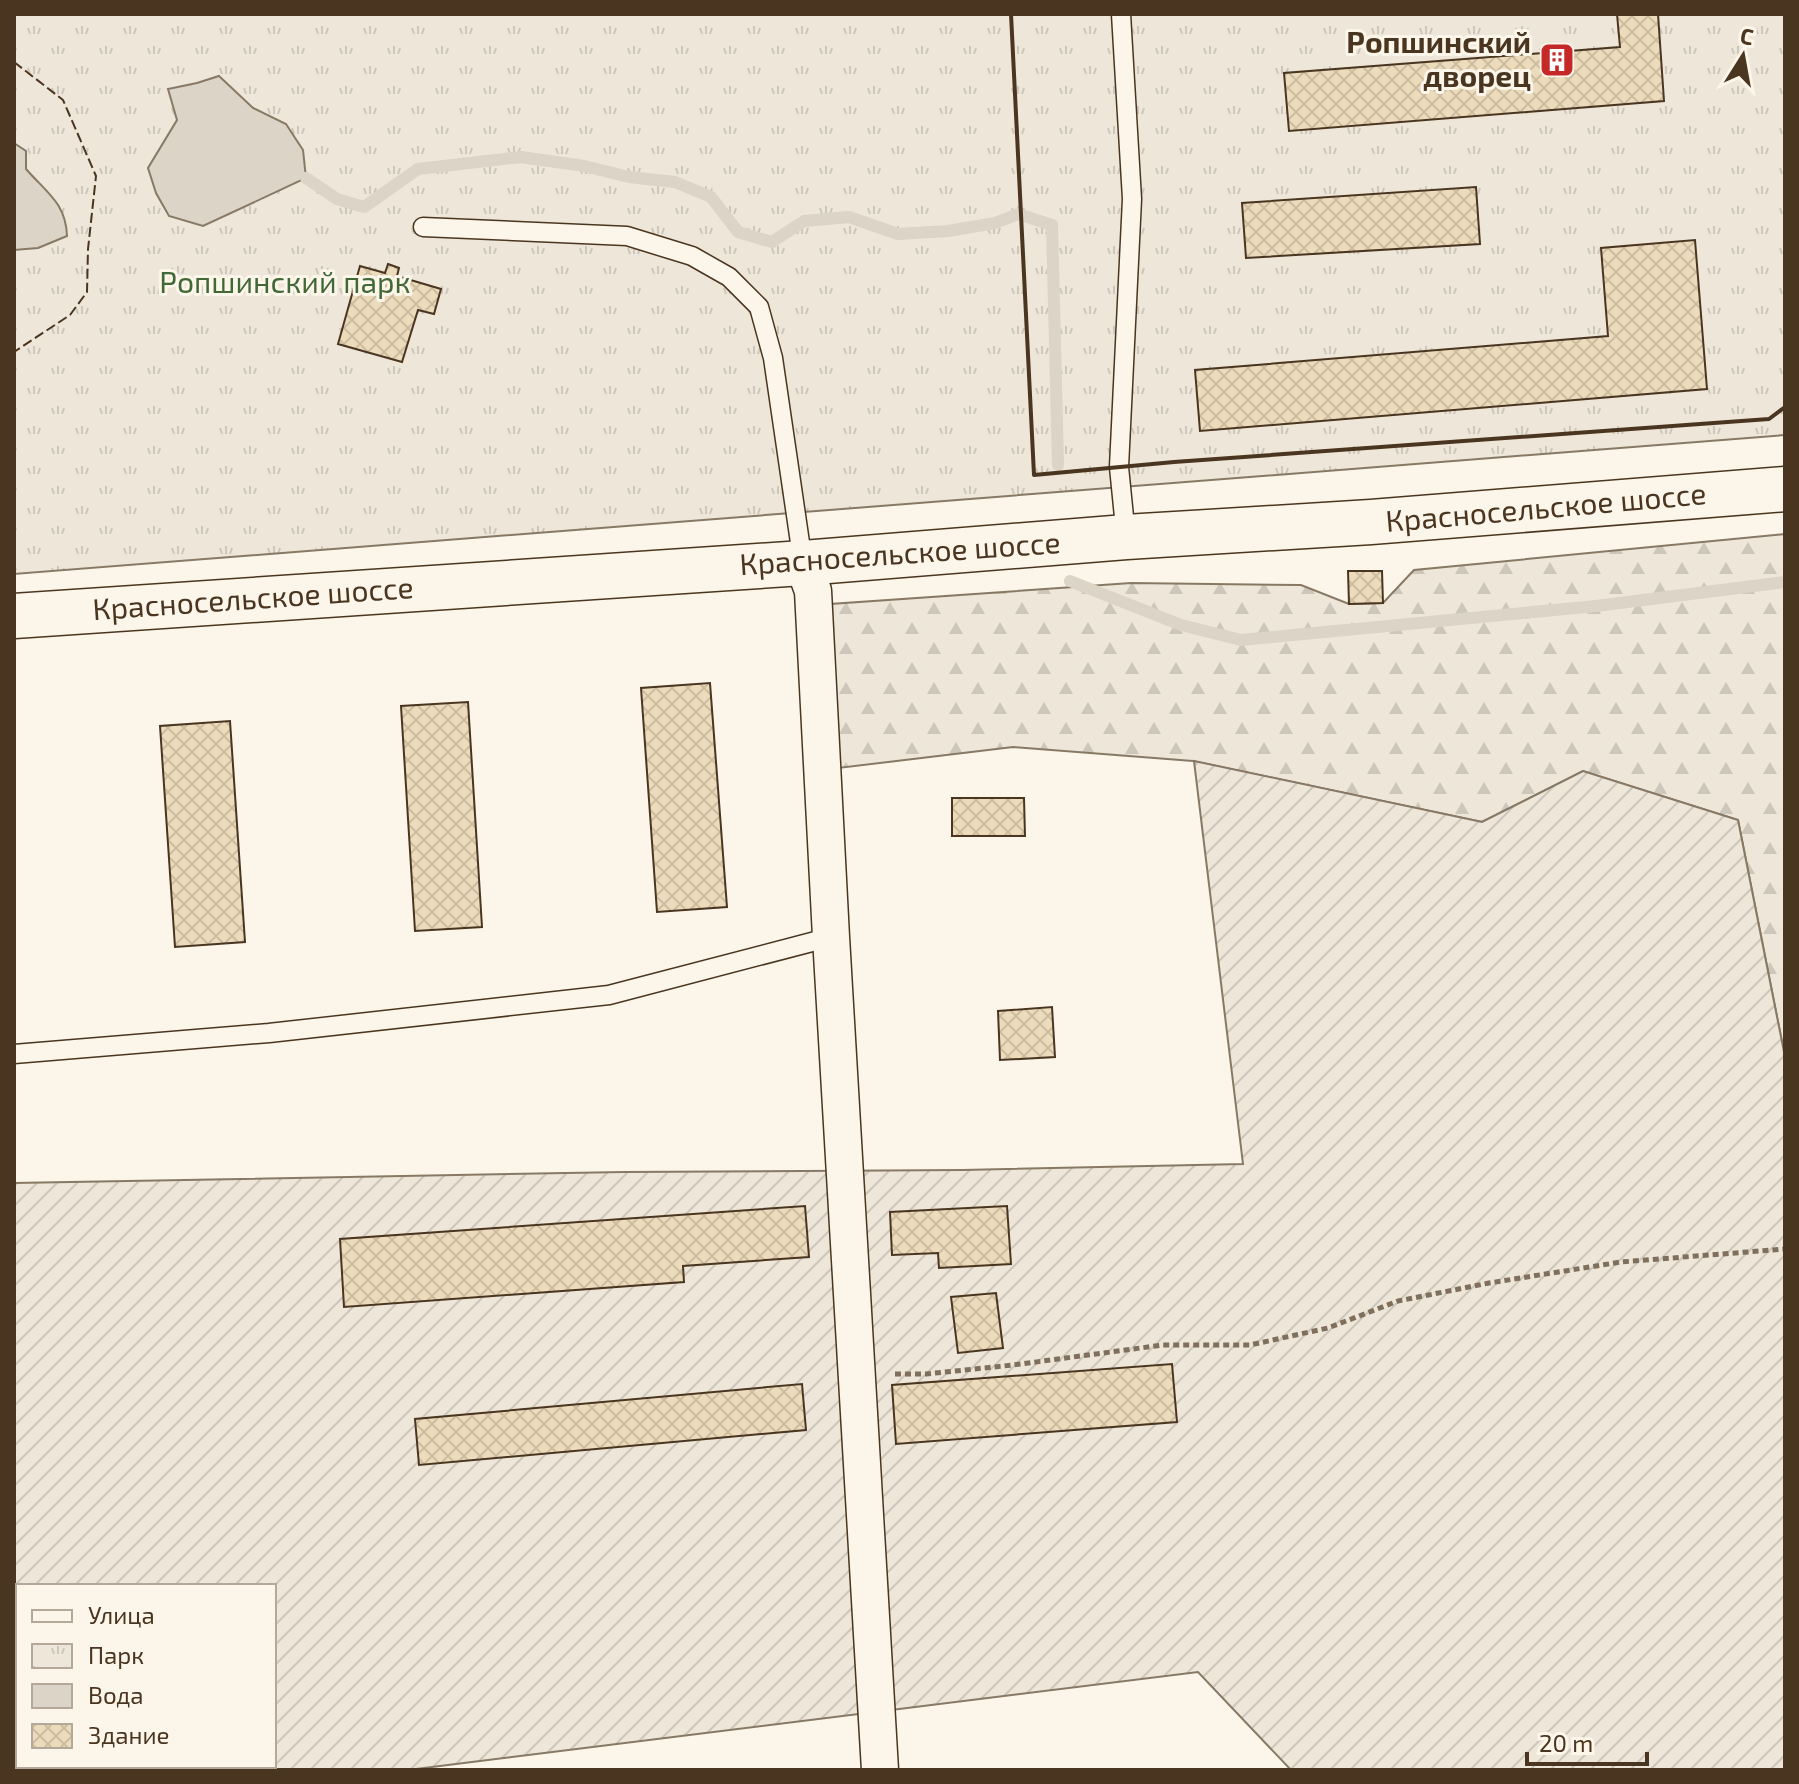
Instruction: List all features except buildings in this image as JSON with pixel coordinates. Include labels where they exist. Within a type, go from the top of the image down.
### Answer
[{"type":"main road","name":"Красносельское шоссе","points":[[14,616],[803,563],[1785,489]]},
{"type":"street","points":[[803,563],[813,591],[880,1770]]},
{"type":"lane","points":[[1121,14],[1132,199],[1119,467],[1126,537]]},
{"type":"lane","points":[[423,227],[627,236],[692,256],[729,277],[759,307],[773,358],[803,563]]},
{"type":"lane","points":[[14,1054],[269,1033],[609,995],[831,937]]},
{"type":"path","points":[[857,1374],[926,1374],[1163,1345],[1250,1345],[1328,1328],[1398,1301],[1489,1283],[1621,1262],[1785,1249]]},
{"type":"green space","name":"Ропшинский парк","points":[[14,14],[1785,14],[1785,435],[14,574]]},
{"type":"green space","points":[[1785,534],[1785,1057],[1738,820],[1583,771],[1482,822],[1193,761],[1013,747],[830,769],[816,605],[1131,583],[1301,585],[1349,604],[1383,603],[1414,570]]},
{"type":"green space","points":[[1194,761],[1482,822],[1583,771],[1738,820],[1785,1057],[1785,1770],[1291,1770],[1198,1672],[408,1770],[14,1770],[14,1183],[624,1172],[1243,1164]]},
{"type":"water","points":[[219,76],[253,108],[286,124],[303,150],[306,178],[203,226],[169,216],[156,193],[148,168],[177,120],[168,89]]},
{"type":"water","points":[[14,143],[26,151],[26,169],[59,206],[66,225],[67,236],[38,248],[14,250]]},
{"type":"waterway","points":[[306,178],[337,199],[364,207],[418,169],[521,157],[584,166],[629,177],[675,182],[711,197],[738,232],[772,242],[804,221],[849,217],[898,234],[948,231],[995,223],[1018,214],[1052,225],[1058,465]]},
{"type":"waterway","points":[[1070,581],[1181,625],[1241,640],[1596,606],[1785,582]]},
{"type":"fence","points":[[14,62],[63,100],[96,176],[87,292],[70,315],[14,352]]},
{"type":"wall","points":[[1011,14],[1034,475],[1769,419],[1785,407]]},
{"type":"place","name":"Ропшинский дворец","points":[[1557,60]]}]
